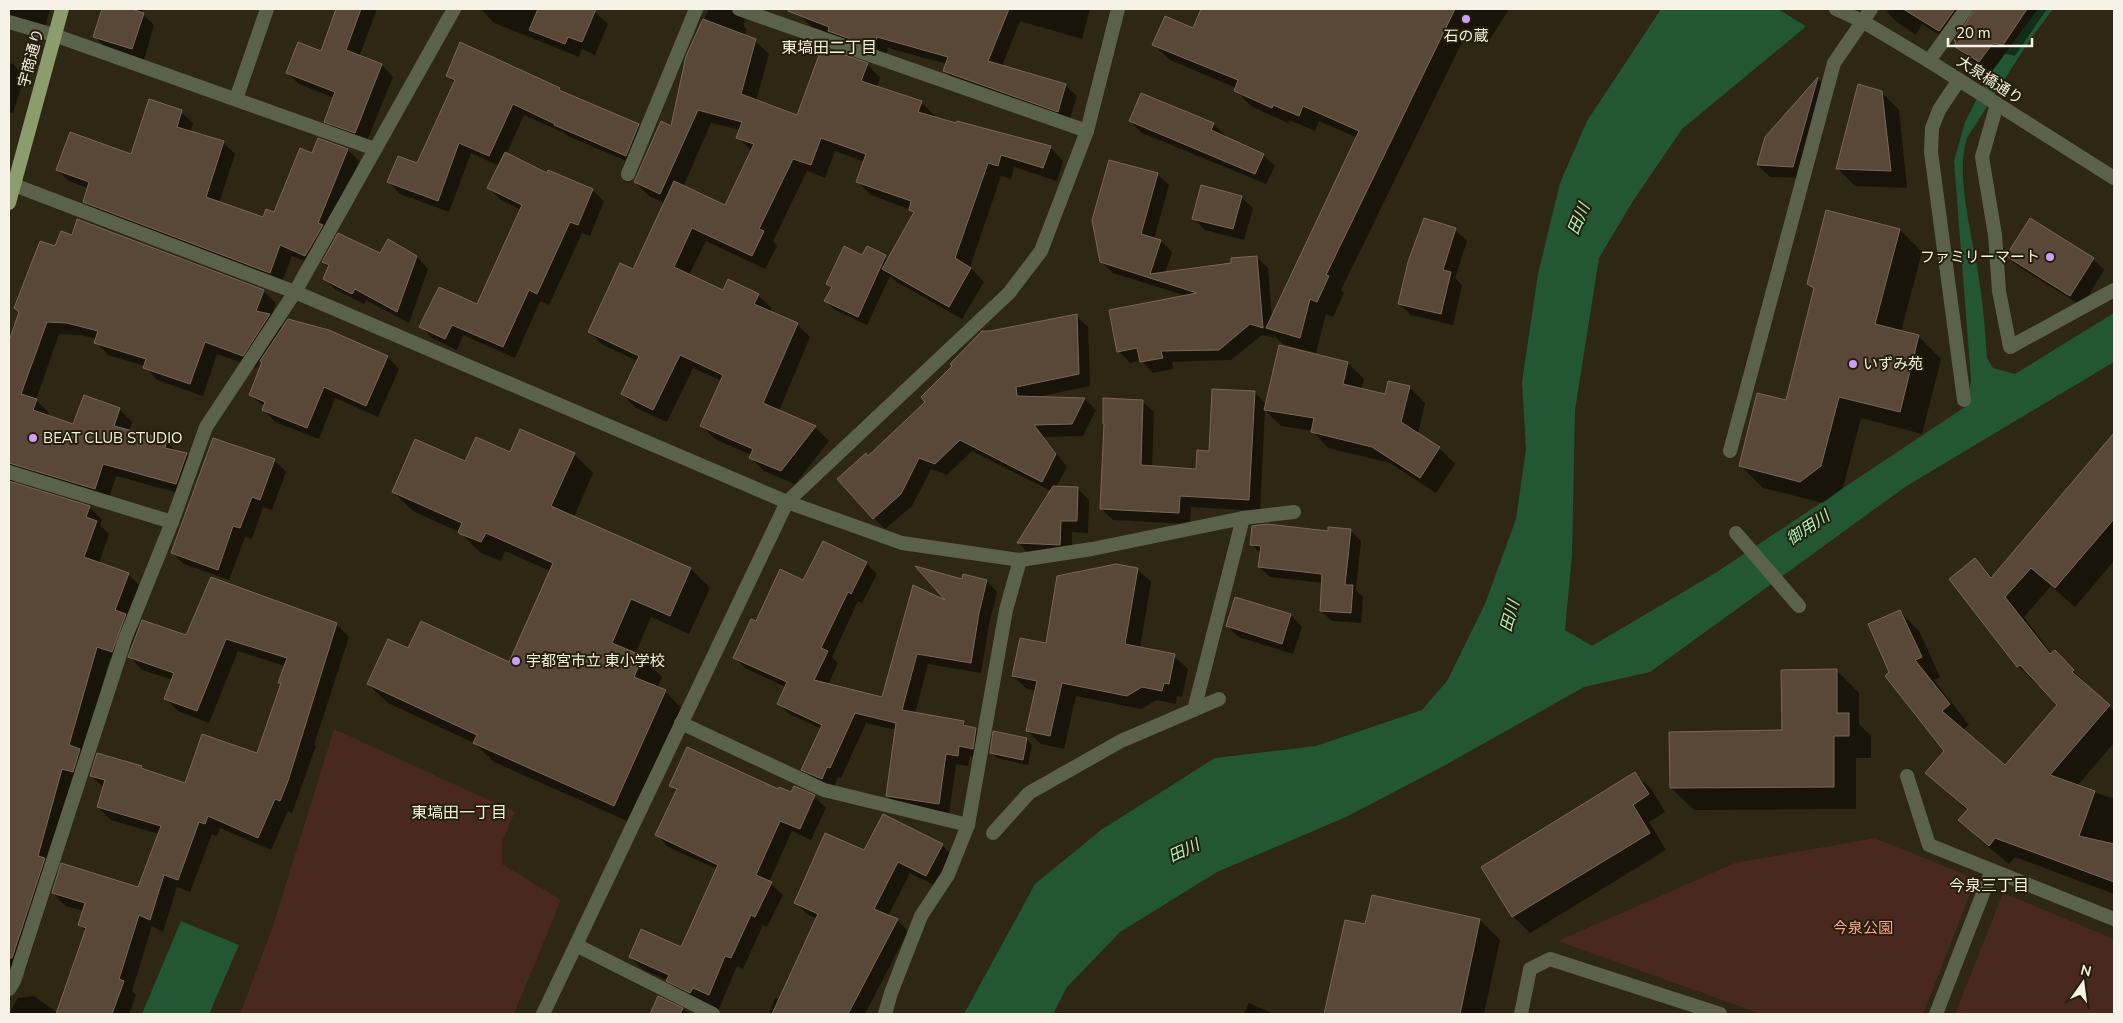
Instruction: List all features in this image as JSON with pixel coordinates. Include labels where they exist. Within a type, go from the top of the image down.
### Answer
[{"type":"main road","name":"宇商通り","points":[[9,203],[62,9]]},
{"type":"street","points":[[236,99],[267,9]]},
{"type":"street","points":[[9,989],[14,981],[125,639],[172,522],[206,427],[295,292],[454,9]]},
{"type":"street","points":[[628,174],[696,9]]},
{"type":"street","points":[[739,9],[1087,131]]},
{"type":"street","points":[[543,1014],[787,502],[1009,293],[1041,251],[1087,131],[1118,9]]},
{"type":"street","points":[[1730,451],[1834,63],[1871,9]]},
{"type":"street","points":[[1929,61],[1966,9]]},
{"type":"street","name":"大泉橋通り","points":[[1841,12],[1862,21],[1929,61],[2114,178]]},
{"type":"street","points":[[9,22],[54,35],[375,149]]},
{"type":"street","points":[[1959,80],[1939,110],[1932,128],[1931,152],[1964,400]]},
{"type":"street","points":[[1997,104],[1982,157],[1995,235],[1999,291],[2010,347],[2114,290]]},
{"type":"street","points":[[14,185],[295,292],[787,502],[902,543],[1020,560],[1092,549],[1243,518],[1294,512]]},
{"type":"street","points":[[9,472],[172,522]]},
{"type":"street","points":[[1194,710],[1243,518]]},
{"type":"street","points":[[1736,533],[1799,606]]},
{"type":"street","points":[[885,1014],[891,993],[921,916],[948,875],[968,825],[1006,610],[1020,560]]},
{"type":"street","points":[[993,833],[1029,793],[1121,741],[1219,699]]},
{"type":"street","points":[[681,723],[824,790],[968,825]]},
{"type":"street","points":[[1907,776],[1929,845],[2114,919]]},
{"type":"street","points":[[1936,1014],[1992,870]]},
{"type":"street","points":[[576,945],[713,1014]]},
{"type":"street","points":[[1521,1014],[1530,969],[1550,959],[1720,1014]]},
{"type":"green space","points":[[334,729],[515,812],[502,842],[502,864],[561,900],[514,1014],[240,1014],[273,926]]},
{"type":"green space","name":"今泉公園","points":[[1875,838],[1976,879],[1923,1014],[1761,1014],[1558,941],[1735,863]]},
{"type":"green space","points":[[2003,893],[2114,939],[2114,1014],[1955,1014]]},
{"type":"water","points":[[1661,9],[1819,9],[1803,29],[1682,129],[1633,201],[1599,258],[1575,410],[1572,555],[1565,630],[1592,646],[1717,572],[1965,407],[1971,379],[1954,161],[1965,122],[1989,75],[2038,9],[2053,9],[2031,38],[1967,138],[1964,154],[1964,191],[1981,295],[1987,358],[1993,368],[2015,374],[2114,313],[2114,362],[1905,487],[1650,672],[1584,687],[1440,768],[1346,817],[1217,872],[1120,932],[1067,987],[1053,1014],[964,1014],[1035,884],[1101,830],[1215,758],[1316,746],[1422,710],[1447,681],[1485,604],[1516,519],[1526,449],[1522,382],[1538,274],[1560,183],[1587,121]]},
{"type":"water","points":[[181,921],[239,945],[209,1014],[142,1014]]},
{"type":"pier","points":[[1778,9],[1821,9],[1807,27]]},
{"type":"building","points":[[102,9],[131,9],[144,13],[132,49],[93,37]]},
{"type":"building","points":[[336,9],[361,9],[346,50],[382,64],[355,133],[324,122],[335,92],[286,73],[298,42],[321,51]]},
{"type":"building","points":[[538,9],[596,9],[582,42],[568,37],[565,44],[529,30]]},
{"type":"building","points":[[788,9],[1009,9],[988,61],[1066,84],[1058,112],[943,71],[948,57],[877,37],[873,47],[828,31],[829,27],[788,11]]},
{"type":"building","points":[[1201,9],[1455,9],[1326,275],[1329,276],[1317,302],[1310,299],[1300,338],[1266,328],[1359,131],[1303,106],[1299,116],[1273,105],[1272,108],[1234,91],[1238,80],[1152,45],[1165,16],[1193,28]]},
{"type":"building","points":[[1903,9],[1955,9],[1939,31]]},
{"type":"building","points":[[1975,9],[2027,9],[2003,45],[1993,43],[1979,62],[1954,46],[1956,42],[1954,41]]},
{"type":"building","points":[[703,19],[756,39],[741,94],[797,115],[822,47],[868,63],[861,81],[922,101],[918,112],[1051,146],[1043,168],[1001,155],[998,166],[988,163],[955,258],[971,268],[949,307],[882,269],[914,212],[909,210],[911,201],[856,182],[866,154],[821,138],[811,165],[793,159],[759,229],[764,231],[752,256],[692,228],[674,267],[723,290],[728,279],[759,294],[754,304],[798,323],[763,403],[816,426],[781,471],[749,458],[753,449],[700,426],[723,375],[680,355],[653,410],[621,394],[639,356],[588,332],[620,263],[633,269],[674,181],[725,205],[754,144],[736,138],[742,122],[698,110],[660,194],[634,182],[661,121],[671,126],[686,56]]},
{"type":"building","points":[[460,42],[560,88],[559,90],[639,124],[626,156],[554,125],[513,104],[489,156],[459,143],[438,201],[387,182],[398,156],[417,163],[455,80],[446,76]]},
{"type":"building","points":[[1818,77],[1793,167],[1757,165],[1765,137]]},
{"type":"building","points":[[1858,84],[1882,91],[1891,171],[1836,169]]},
{"type":"building","points":[[1141,93],[1214,123],[1211,130],[1264,154],[1255,174],[1129,121]]},
{"type":"building","points":[[149,99],[182,110],[177,127],[224,141],[206,197],[263,217],[266,209],[274,212],[300,148],[312,153],[318,138],[348,149],[318,223],[323,225],[305,256],[280,245],[270,273],[83,202],[89,182],[56,170],[70,132],[131,154]]},
{"type":"building","points":[[505,152],[547,173],[548,170],[593,189],[578,225],[570,222],[537,294],[529,290],[503,347],[452,325],[445,339],[419,327],[439,287],[477,304],[522,205],[487,188]]},
{"type":"building","points":[[1109,160],[1158,173],[1141,234],[1161,240],[1150,274],[1231,263],[1231,258],[1257,256],[1263,328],[1250,324],[1219,350],[1161,351],[1163,358],[1140,362],[1137,348],[1117,352],[1109,310],[1197,293],[1100,262],[1092,220]]},
{"type":"building","points":[[1201,185],[1242,196],[1233,229],[1192,219]]},
{"type":"building","name":"いずみ苑","points":[[1826,210],[1900,229],[1875,324],[1919,335],[1900,412],[1839,397],[1821,466],[1800,482],[1739,466],[1757,393],[1786,400],[1814,288],[1807,284]]},
{"type":"building","points":[[1424,218],[1456,228],[1443,270],[1451,272],[1441,314],[1398,304],[1408,262]]},
{"type":"building","name":"ファミリーマート","points":[[2030,218],[2094,258],[2070,296],[2006,256]]},
{"type":"building","points":[[77,219],[264,290],[256,311],[270,314],[243,356],[205,342],[190,384],[143,368],[146,359],[94,343],[98,331],[67,323],[47,322],[21,394],[37,399],[33,410],[73,424],[84,395],[120,408],[114,426],[167,440],[165,448],[187,453],[176,484],[103,464],[95,489],[9,463],[9,341],[19,312],[14,308],[40,241],[55,246],[61,231],[72,235]]},
{"type":"building","points":[[338,233],[380,253],[388,239],[417,256],[397,312],[355,289],[352,294],[323,279],[329,265],[322,262]]},
{"type":"building","points":[[844,246],[862,255],[867,246],[886,255],[858,317],[824,301],[832,287],[826,284]]},
{"type":"building","points":[[1077,314],[1079,374],[1016,387],[1017,396],[1085,398],[1072,424],[1034,425],[1056,454],[1042,482],[960,440],[935,464],[919,458],[901,494],[873,519],[837,479],[866,453],[868,456],[925,402],[921,397],[952,366],[950,364],[982,331]]},
{"type":"building","points":[[288,319],[329,330],[388,356],[366,406],[324,387],[307,428],[262,410],[265,402],[249,395],[262,362],[260,361]]},
{"type":"building","points":[[1279,345],[1348,362],[1343,384],[1385,394],[1388,381],[1410,386],[1401,422],[1440,447],[1420,478],[1372,447],[1311,432],[1314,418],[1264,410]]},
{"type":"building","points":[[1212,389],[1255,391],[1249,500],[1180,496],[1179,513],[1100,509],[1104,424],[1103,398],[1143,400],[1141,465],[1196,469],[1197,450],[1209,451]]},
{"type":"building","points":[[520,429],[575,453],[551,506],[691,568],[670,616],[631,599],[612,643],[643,656],[634,677],[666,690],[614,806],[473,743],[477,735],[367,684],[388,639],[408,648],[421,621],[509,662],[553,563],[486,533],[481,542],[460,534],[458,532],[462,523],[392,492],[415,439],[465,461],[476,437],[510,452]]},
{"type":"building","points":[[2114,433],[2114,519],[2055,588],[2031,568],[2005,597],[2050,654],[2055,650],[2074,670],[2072,672],[2110,705],[2050,775],[2095,791],[2079,836],[2114,844],[2114,882],[1995,838],[1989,846],[1958,820],[1968,809],[1925,773],[1944,751],[1885,676],[1889,672],[1868,624],[1900,610],[1922,657],[1915,660],[1950,704],[1942,711],[2005,765],[2057,705],[2020,665],[2017,667],[1949,579],[1975,558],[1991,578]]},
{"type":"building","points":[[213,438],[275,459],[260,500],[252,497],[240,528],[233,526],[218,570],[171,553]]},
{"type":"building","points":[[9,481],[90,506],[86,517],[97,521],[84,557],[129,573],[115,610],[126,614],[112,652],[97,647],[69,745],[80,749],[73,772],[62,769],[38,856],[45,858],[12,958],[9,958]]},
{"type":"building","points":[[1053,486],[1078,487],[1077,521],[1061,521],[1060,545],[1017,543]]},
{"type":"building","points":[[1267,524],[1328,531],[1328,527],[1351,529],[1345,585],[1353,585],[1351,613],[1320,611],[1322,574],[1258,567],[1261,546],[1250,545],[1252,526]]},
{"type":"building","points":[[823,541],[867,562],[851,594],[848,592],[821,648],[828,651],[814,680],[882,697],[913,585],[945,600],[915,566],[962,579],[963,574],[987,580],[979,613],[971,663],[917,654],[902,710],[964,721],[963,725],[976,728],[973,749],[959,746],[958,756],[946,754],[939,804],[886,796],[896,723],[855,713],[830,768],[827,767],[822,779],[801,770],[822,725],[777,704],[787,682],[733,658],[751,619],[756,621],[780,569],[803,580]]},
{"type":"building","points":[[1116,564],[1138,568],[1125,644],[1175,654],[1169,684],[1164,683],[1162,691],[1142,687],[1127,696],[1062,683],[1050,736],[1026,731],[1037,681],[1012,676],[1020,638],[1046,643],[1057,576]]},
{"type":"building","points":[[211,577],[337,623],[288,781],[280,801],[275,799],[258,838],[208,816],[205,824],[199,822],[178,880],[164,875],[150,920],[139,915],[119,979],[124,981],[112,1014],[56,1014],[86,928],[78,925],[85,903],[52,893],[61,863],[138,887],[161,826],[97,807],[105,780],[90,776],[97,753],[142,766],[141,768],[185,783],[202,734],[257,753],[281,683],[278,683],[287,658],[226,639],[197,711],[164,699],[174,673],[128,657],[142,620],[186,635]]},
{"type":"building","points":[[1235,597],[1291,614],[1282,644],[1226,626]]},
{"type":"building","points":[[1837,669],[1837,713],[1849,713],[1849,736],[1834,736],[1834,787],[1670,788],[1669,732],[1782,730],[1781,670]]},
{"type":"building","points":[[993,731],[1027,738],[1023,760],[990,753]]},
{"type":"building","points":[[687,747],[778,789],[779,787],[791,792],[794,786],[815,795],[800,829],[780,821],[756,875],[772,882],[755,917],[751,915],[731,958],[725,956],[709,995],[693,988],[690,993],[666,981],[669,975],[629,957],[641,929],[681,947],[718,865],[655,835],[677,789],[669,786]]},
{"type":"building","points":[[1635,772],[1649,794],[1633,805],[1650,833],[1512,917],[1481,867]]},
{"type":"building","points":[[883,814],[943,844],[926,876],[898,862],[874,909],[898,919],[848,1014],[772,1014],[818,914],[794,903],[825,833],[864,850]]},
{"type":"building","points":[[1372,895],[1480,919],[1460,1014],[1324,1014],[1345,920],[1365,924]]},
{"type":"building","points":[[658,996],[683,1008],[680,1014],[650,1014]]},
{"type":"place","name":"石の蔵","points":[[1466,19]]},
{"type":"place","name":"ファミリーマート","points":[[2050,257]]},
{"type":"place","name":"いずみ苑","points":[[1853,364]]},
{"type":"place","name":"BEAT CLUB STUDIO","points":[[33,438]]},
{"type":"place","name":"宇都宮市立 東小学校","points":[[516,661]]},
{"type":"district","name":"東塙田二丁目","points":[[829,48]]},
{"type":"district","name":"東塙田一丁目","points":[[459,813]]},
{"type":"district","name":"今泉三丁目","points":[[1989,886]]},
{"type":"water label","name":"田川","points":[[1579,219]]},
{"type":"water label","name":"御用川","points":[[1808,528]]},
{"type":"water label","name":"田川","points":[[1510,616]]},
{"type":"water label","name":"田川","points":[[1184,851]]}]
